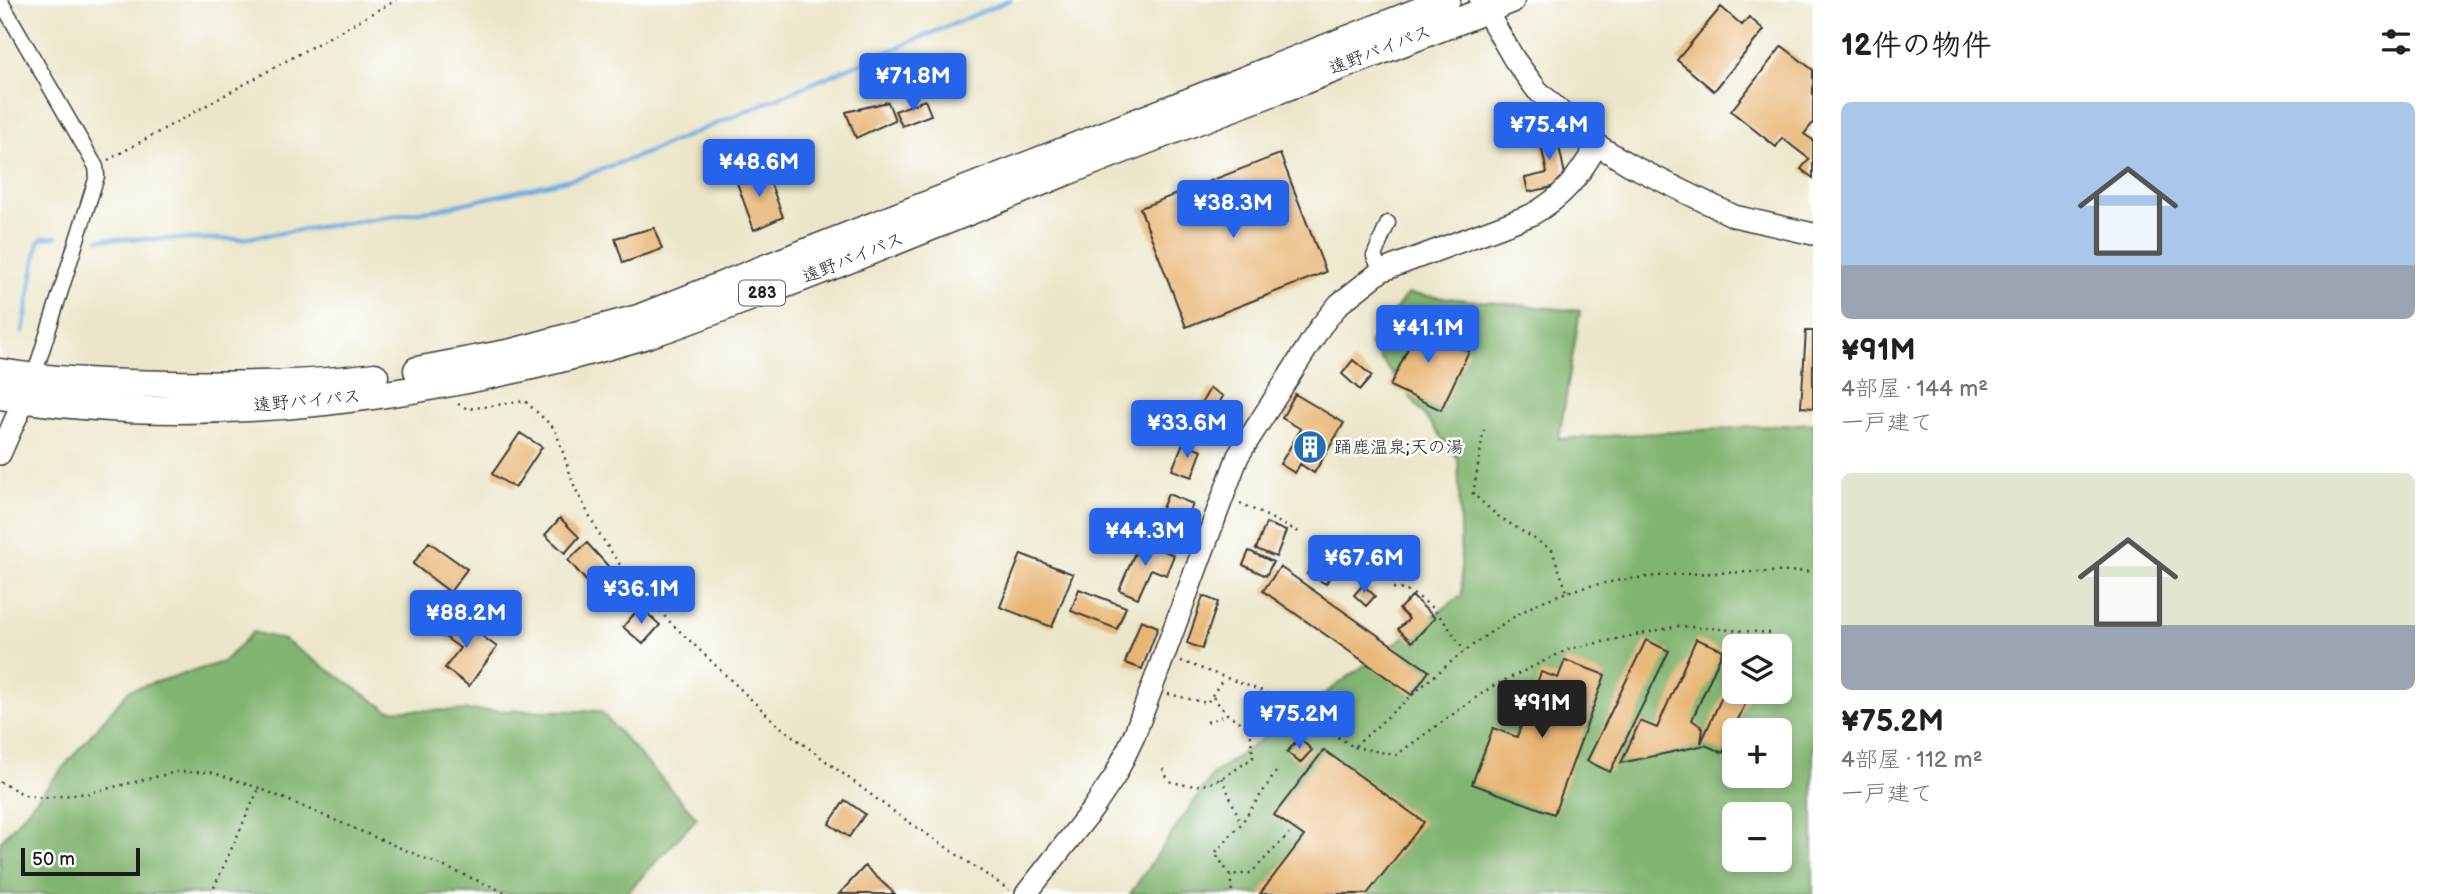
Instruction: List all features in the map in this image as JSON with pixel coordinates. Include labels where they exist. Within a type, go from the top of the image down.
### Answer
[{"type":"highway","name":"遠野バイパス","points":[[0,372],[19,391],[131,408],[192,409],[345,399],[517,371],[647,335],[1447,0]]},
{"type":"highway","name":"遠野バイパス","points":[[19,391],[345,380],[430,369],[512,352],[638,318],[910,223],[1206,116],[1483,5],[1511,0]]},
{"type":"street","points":[[0,0],[96,167],[97,176],[19,391],[0,454]]},
{"type":"street","points":[[1483,5],[1514,59],[1537,90],[1597,145],[1630,165],[1734,216],[1813,234]]},
{"type":"street","points":[[1026,894],[1115,776],[1134,736],[1238,456],[1321,326],[1339,304],[1381,271],[1531,215],[1553,204],[1577,179],[1597,145]]},
{"type":"street","points":[[1381,271],[1374,256],[1388,223]]},
{"type":"path","points":[[96,167],[396,0]]},
{"type":"path","points":[[437,386],[454,402],[468,409],[525,401],[555,429],[575,488],[597,532],[620,565],[667,619],[778,725],[890,809],[1015,894]]},
{"type":"path","points":[[1484,430],[1473,494],[1498,516],[1552,550],[1567,592]]},
{"type":"path","points":[[1222,494],[1301,533]]},
{"type":"path","points":[[1110,514],[1202,549]]},
{"type":"path","points":[[1354,747],[1464,651],[1531,607],[1567,592],[1612,582],[1681,576],[1813,571]]},
{"type":"path","points":[[1393,588],[1409,590],[1445,620],[1464,651]]},
{"type":"path","points":[[1164,655],[1265,692],[1354,747],[1396,755],[1491,687],[1569,649],[1678,626],[1771,633]]},
{"type":"path","points":[[1152,688],[1184,699],[1208,703],[1221,682]]},
{"type":"path","points":[[1163,769],[1169,781],[1194,788],[1222,778],[1253,758],[1250,728],[1227,713],[1212,696]]},
{"type":"path","points":[[1207,722],[1227,713]]},
{"type":"path","points":[[0,782],[25,795],[44,798],[89,793],[176,772],[211,772],[260,788],[509,894]]},
{"type":"path","points":[[1232,894],[1230,875],[1215,853],[1241,824],[1276,772]]},
{"type":"path","points":[[1222,778],[1241,824]]},
{"type":"path","points":[[211,894],[260,788]]},
{"type":"path","points":[[1230,875],[1251,873],[1289,834]]},
{"type":"green space","points":[[1407,294],[1580,311],[1559,439],[1813,423],[1813,894],[1130,894],[1213,774],[1462,595],[1458,459],[1369,344]]},
{"type":"green space","points":[[253,632],[284,640],[388,710],[600,711],[697,818],[626,894],[0,894],[0,842],[129,690],[223,662]]},
{"type":"building","points":[[1721,7],[1742,25],[1749,17],[1764,30],[1714,91],[1677,60]]},
{"type":"building","points":[[1782,46],[1813,70],[1813,123],[1804,134],[1813,140],[1813,178],[1801,169],[1809,159],[1782,138],[1776,147],[1731,111]]},
{"type":"building","points":[[925,100],[931,115],[902,126],[895,111]]},
{"type":"building","points":[[888,102],[895,120],[856,138],[846,112]]},
{"type":"building","points":[[1554,123],[1567,184],[1528,192],[1525,178],[1547,173],[1537,126]]},
{"type":"building","points":[[1280,154],[1326,272],[1186,327],[1140,208]]},
{"type":"building","points":[[765,168],[783,217],[754,230],[736,180]]},
{"type":"building","points":[[654,228],[662,249],[623,263],[615,238]]},
{"type":"building","points":[[1402,319],[1469,351],[1441,410],[1390,386],[1410,344],[1394,337]]},
{"type":"building","points":[[1806,331],[1813,331],[1813,408],[1801,407]]},
{"type":"building","points":[[1353,360],[1372,376],[1360,390],[1342,374]]},
{"type":"building","points":[[1210,388],[1223,396],[1200,438],[1186,431]]},
{"type":"building","name":"踊鹿温泉;天の湯","points":[[1295,394],[1344,423],[1314,473],[1300,464],[1295,473],[1280,464],[1301,429],[1282,418]]},
{"type":"building","points":[[520,433],[542,447],[515,488],[492,474]]},
{"type":"building","points":[[1183,443],[1202,450],[1192,477],[1172,470]]},
{"type":"building","points":[[1168,494],[1193,504],[1185,523],[1160,513]]},
{"type":"building","points":[[560,518],[579,537],[565,553],[545,535]]},
{"type":"building","points":[[1266,523],[1286,531],[1276,557],[1256,549]]},
{"type":"building","points":[[1140,541],[1174,555],[1166,575],[1151,569],[1138,598],[1119,590]]},
{"type":"building","points":[[429,542],[467,569],[450,592],[413,564]]},
{"type":"building","points":[[587,543],[608,566],[588,583],[568,560]]},
{"type":"building","points":[[1320,549],[1339,559],[1326,584],[1307,574]]},
{"type":"building","points":[[1249,551],[1273,562],[1266,576],[1243,565]]},
{"type":"building","points":[[1021,554],[1073,574],[1052,627],[1000,607]]},
{"type":"building","points":[[1280,567],[1429,671],[1412,695],[1263,591]]},
{"type":"building","points":[[1363,585],[1375,596],[1366,606],[1354,595]]},
{"type":"building","points":[[1079,589],[1126,607],[1117,629],[1071,611]]},
{"type":"building","points":[[1203,596],[1218,602],[1202,649],[1187,643]]},
{"type":"building","points":[[1412,596],[1435,618],[1412,642],[1398,629],[1409,619],[1399,609]]},
{"type":"building","points":[[640,607],[660,625],[643,644],[623,627]]},
{"type":"building","points":[[452,614],[497,647],[469,686],[445,668],[460,648],[438,632]]},
{"type":"building","points":[[1141,620],[1158,627],[1142,669],[1125,663]]},
{"type":"building","points":[[1696,639],[1722,650],[1692,720],[1703,728],[1701,743],[1722,697],[1722,704],[1745,704],[1739,718],[1722,718],[1722,753],[1705,745],[1621,763],[1640,721],[1657,728]]},
{"type":"building","points":[[1646,640],[1669,651],[1610,772],[1587,761]]},
{"type":"building","points":[[1565,660],[1605,675],[1554,814],[1472,784],[1493,728],[1517,737],[1541,672],[1558,678]]},
{"type":"building","points":[[1299,738],[1312,750],[1300,763],[1287,752]]},
{"type":"building","points":[[1324,750],[1424,822],[1367,894],[1260,894],[1304,836],[1274,815]]},
{"type":"building","points":[[845,800],[865,814],[849,837],[829,824]]},
{"type":"building","points":[[865,866],[895,894],[839,894]]},
{"type":"waterway","points":[[99,239],[241,239],[439,209],[580,177],[644,154],[1010,0]]},
{"type":"waterway","points":[[23,332],[38,243],[43,238],[56,237]]},
{"type":"place","name":"踊鹿温泉;天の湯","points":[[1310,447]]}]
